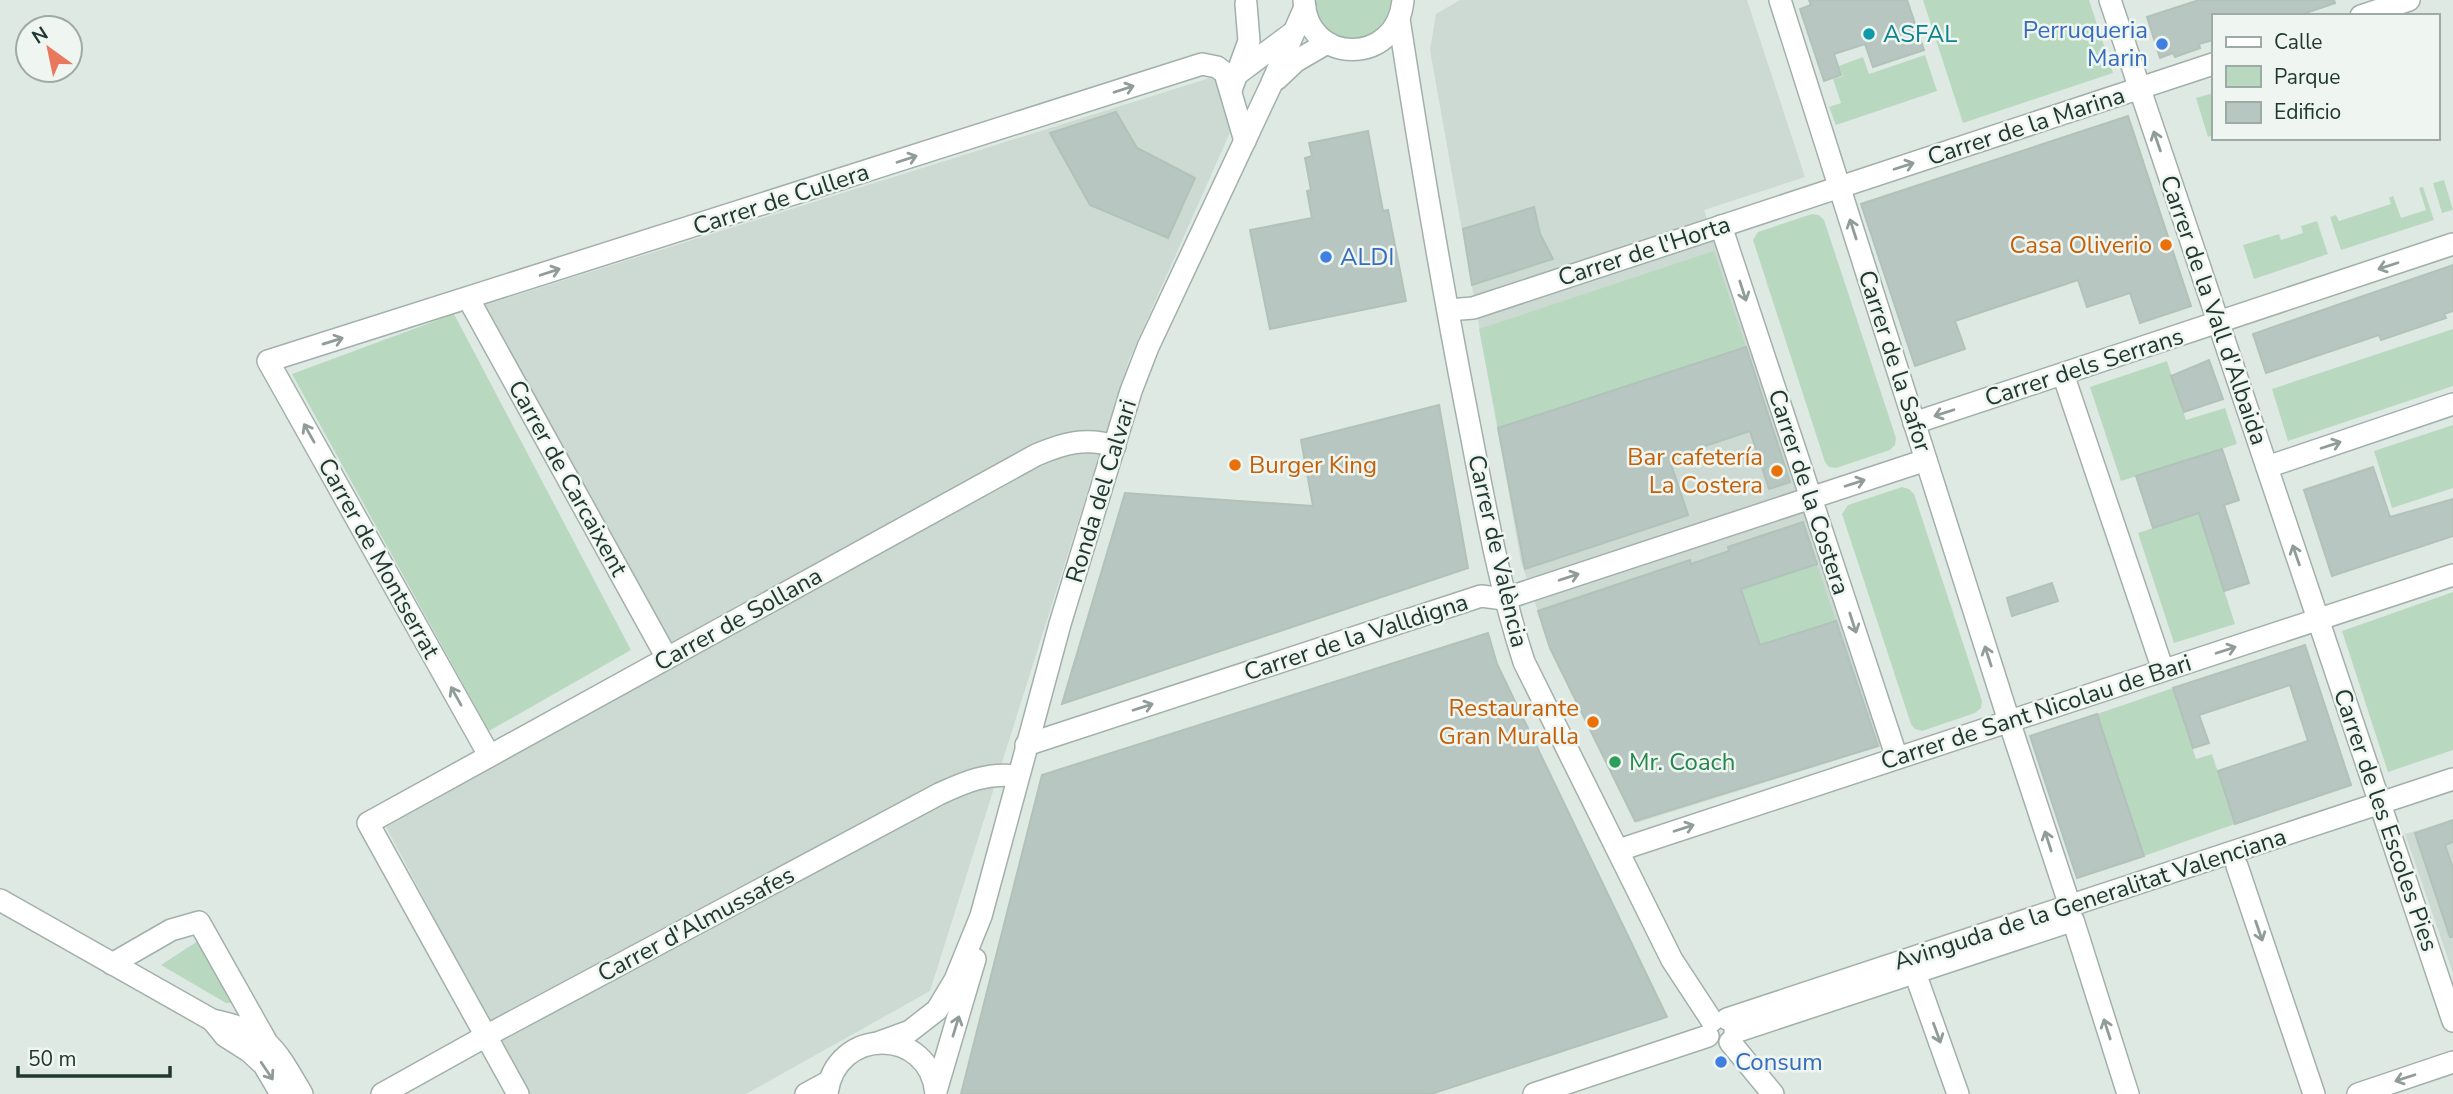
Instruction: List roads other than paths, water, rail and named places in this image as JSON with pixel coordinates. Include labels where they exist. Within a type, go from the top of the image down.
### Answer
[{"type":"street","name":"Carrer de la Safor","points":[[1780,0],[2128,1094]]},
{"type":"street","name":"Carrer de la Vall d'Albaida","points":[[2110,0],[2318,619]]},
{"type":"street","points":[[2367,14],[2409,0]]},
{"type":"street","points":[[1304,3],[1312,27],[1327,43],[1353,50],[1370,47],[1385,39],[1401,10]]},
{"type":"street","name":"Ronda del Calvari","points":[[828,1088],[834,1070],[852,1051],[910,1031],[937,1010],[955,980],[981,916],[1060,624],[1131,391],[1148,347],[1245,141],[1304,3]]},
{"type":"street","points":[[1233,83],[1249,41],[1247,4]]},
{"type":"street","name":"Carrer de València","points":[[1401,10],[1409,81],[1448,310],[1504,599],[1524,662],[1672,960],[1773,1094]]},
{"type":"street","points":[[1233,83],[1293,32]]},
{"type":"street","points":[[1249,41],[1260,50],[1273,47]]},
{"type":"street","points":[[1270,85],[1296,61],[1327,43]]},
{"type":"street","points":[[1370,47],[1394,59],[1409,81]]},
{"type":"street","name":"Carrer de Cullera","points":[[268,361],[1202,64],[1210,64],[1222,70],[1233,83],[1245,141]]},
{"type":"street","name":"Carrer de la Marina","points":[[1839,187],[2212,64]]},
{"type":"street","name":"Carrer de l'Horta","points":[[1448,310],[1473,308],[1839,187]]},
{"type":"street","name":"Carrer de la Costera","points":[[1721,226],[1897,758]]},
{"type":"street","name":"Carrer dels Serrans","points":[[1914,423],[2453,244]]},
{"type":"street","name":"Carrer de Carcaixent","points":[[468,299],[667,658]]},
{"type":"street","name":"Carrer de Montserrat","points":[[268,361],[489,755]]},
{"type":"street","points":[[2063,374],[2163,670]]},
{"type":"street","points":[[2267,467],[2453,404]]},
{"type":"street","name":"Carrer de Sollana","points":[[486,1036],[368,823],[1036,455],[1065,443],[1081,441],[1115,446]]},
{"type":"street","name":"Carrer de la Valldigna","points":[[1026,745],[1481,596],[1504,599],[1926,460]]},
{"type":"street","name":"Carrer de Sant Nicolau de Bari","points":[[1619,849],[2453,575]]},
{"type":"street","name":"Carrer de les Escoles Pies","points":[[2318,619],[2453,1021]]},
{"type":"street","name":"Carrer d'Almussafes","points":[[382,1094],[939,794],[983,776],[1017,776]]},
{"type":"street","name":"Avinguda de la Generalitat Valenciana","points":[[1723,1030],[1915,973],[2071,913],[2237,866],[2382,810],[2453,779]]},
{"type":"street","name":"Avinguda de la Generalitat Valenciana","points":[[1534,1094],[2382,810],[2453,794]]},
{"type":"street","points":[[2237,866],[2314,1094]]},
{"type":"street","points":[[0,900],[212,1020],[234,1024],[267,1041],[276,1049],[302,1094]]},
{"type":"street","name":"Ronda del Calvari","points":[[936,1092],[979,944],[981,916]]},
{"type":"street","points":[[112,964],[171,930],[199,922],[267,1041]]},
{"type":"street","points":[[1915,973],[1958,1094]]},
{"type":"street","points":[[212,1020],[225,1036],[264,1065],[281,1094]]},
{"type":"street","points":[[486,1036],[517,1094]]},
{"type":"street","points":[[877,1042],[904,1047],[916,1055],[932,1077],[936,1092]]},
{"type":"street","points":[[2358,1094],[2453,1062]]},
{"type":"street","points":[[806,1094],[828,1088]]},
{"type":"place","name":"ASFAL","points":[[1869,34]]},
{"type":"place","name":"Perruqueria Marin","points":[[2162,44]]},
{"type":"place","name":"Casa Oliverio","points":[[2166,245]]},
{"type":"place","name":"ALDI","points":[[1326,257]]},
{"type":"place","name":"Burger King","points":[[1235,465]]},
{"type":"place","name":"Bar cafetería La Costera","points":[[1777,471]]},
{"type":"place","name":"Restaurante Gran Muralla","points":[[1593,722]]},
{"type":"place","name":"Mr. Coach","points":[[1615,762]]},
{"type":"place","name":"Consum","points":[[1721,1062]]}]
